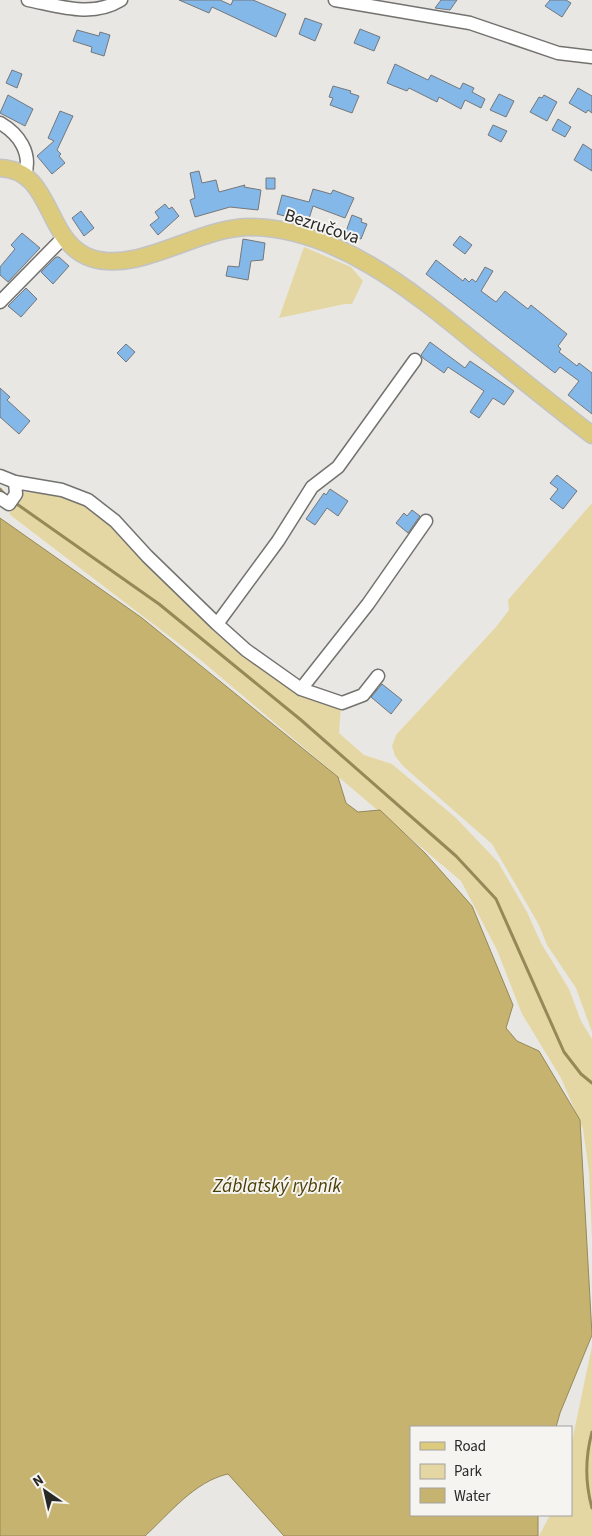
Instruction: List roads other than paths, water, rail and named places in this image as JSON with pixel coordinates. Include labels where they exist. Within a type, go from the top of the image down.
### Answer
[{"type":"main road","points":[[0,168],[12,169],[25,175]]},
{"type":"main road","name":"Bezručova","points":[[25,175],[35,184],[63,238],[83,255],[112,262],[132,260],[198,236],[235,228],[278,230],[328,245],[360,259],[402,285],[592,435]]},
{"type":"street","points":[[28,0],[84,10],[100,9],[121,0]]},
{"type":"street","points":[[335,0],[470,23],[558,53],[592,57]]},
{"type":"street","points":[[0,123],[17,137],[26,151],[28,161],[25,175]]},
{"type":"street","points":[[0,302],[63,238]]},
{"type":"street","points":[[217,624],[278,542],[312,487],[338,467],[415,360]]},
{"type":"street","points":[[0,476],[10,494],[62,490],[88,500],[115,521],[147,556],[246,650],[300,690],[342,703],[364,695],[378,676]]},
{"type":"street","points":[[300,690],[368,604],[426,521]]},
{"type":"water","name":"Záblatský rybník","points":[[0,518],[142,618],[338,777],[346,803],[358,812],[380,810],[425,853],[472,906],[513,1005],[506,1028],[517,1041],[539,1051],[580,1120],[592,1335],[556,1426],[410,1426],[410,1516],[538,1516],[538,1536],[284,1536],[228,1474],[204,1484],[183,1499],[145,1536],[0,1536]]},
{"type":"waterway","points":[[0,489],[5,495]]},
{"type":"waterway","points":[[14,502],[159,604],[301,720],[456,856],[496,899],[564,1052],[581,1074],[592,1083]]},
{"type":"waterway","points":[[592,1432],[587,1470],[592,1508]]}]
